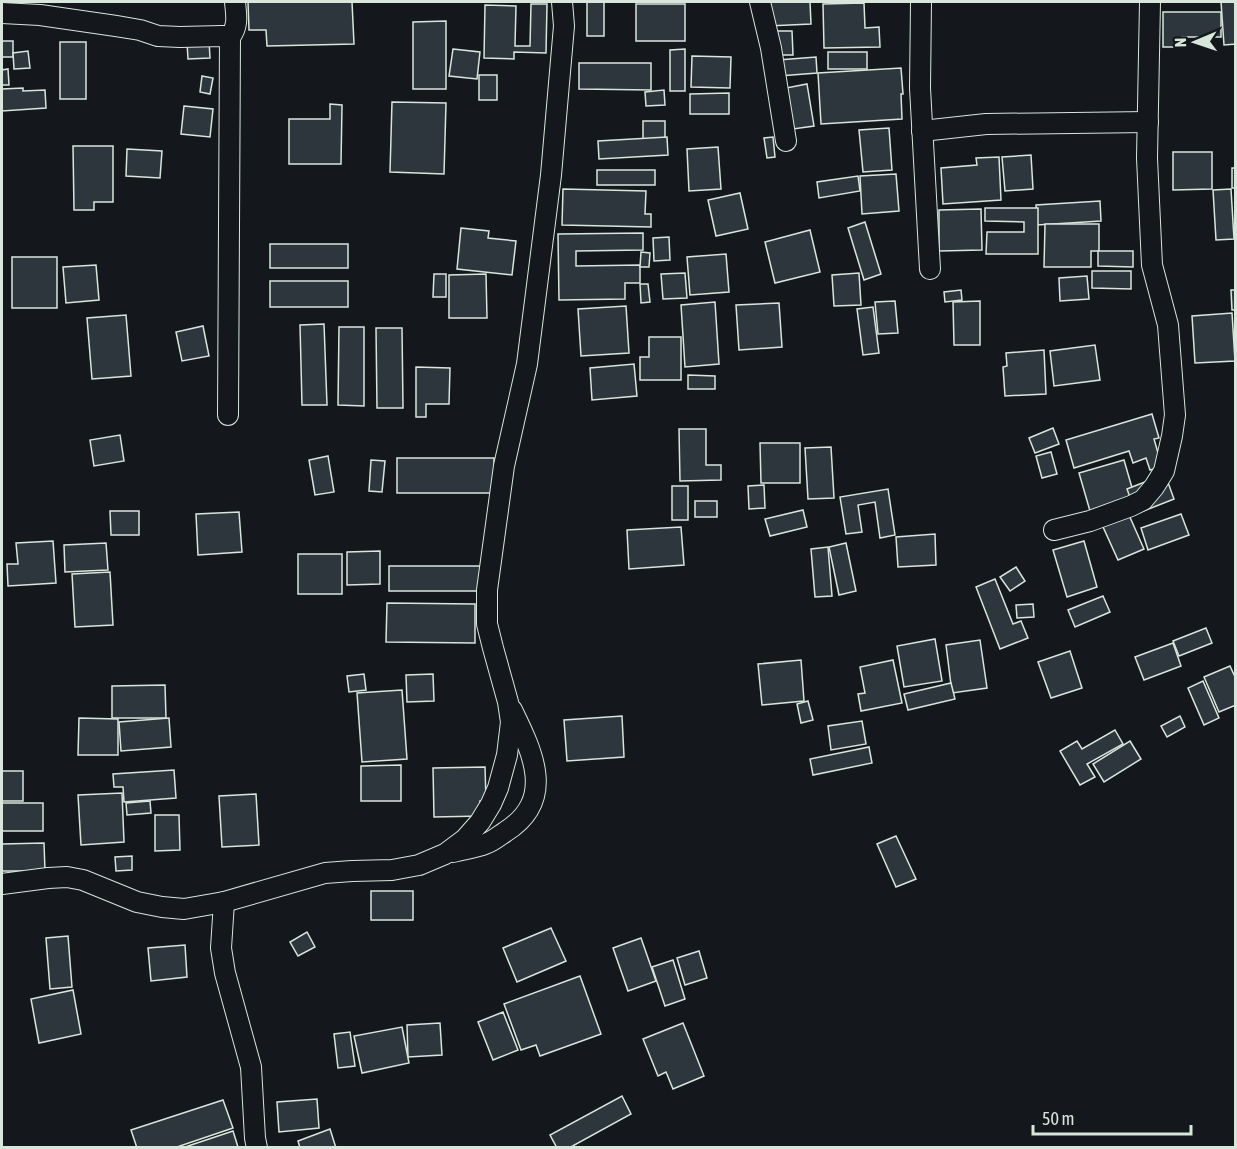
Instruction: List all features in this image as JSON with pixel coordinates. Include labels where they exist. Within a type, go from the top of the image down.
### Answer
[{"type":"street","points":[[228,415],[230,37],[236,26],[235,2]]},
{"type":"street","points":[[445,854],[465,839],[480,822],[498,788],[507,755],[511,722],[508,702],[487,624],[488,590],[504,466],[527,364],[550,186],[564,26],[562,2]]},
{"type":"street","points":[[760,2],[771,48],[786,141]]},
{"type":"street","points":[[921,2],[920,88],[930,269]]},
{"type":"street","points":[[1054,530],[1090,521],[1143,500],[1154,488],[1164,471],[1172,436],[1175,415],[1168,325],[1152,265],[1147,158],[1150,2]]},
{"type":"street","points":[[2,13],[40,15],[116,26],[158,36],[230,37]]},
{"type":"street","points":[[922,131],[986,124],[1148,122]]},
{"type":"street","points":[[2,884],[67,877],[83,880],[137,902],[184,909],[224,902],[325,873],[392,870],[418,865],[445,854],[486,844],[516,825],[528,812],[535,797],[536,777],[526,740],[508,702]]},
{"type":"street","points":[[224,902],[221,948],[225,973],[251,1067],[257,1148]]},
{"type":"street","points":[[200,906],[221,948]]},
{"type":"building","points":[[248,2],[352,2],[354,44],[267,46],[266,30],[249,30]]},
{"type":"building","points":[[587,2],[604,2],[604,36],[587,36]]},
{"type":"building","points":[[767,2],[810,2],[811,24],[768,26]]},
{"type":"building","points":[[1221,2],[1236,2],[1236,44],[1224,45]]},
{"type":"building","points":[[864,3],[865,28],[879,27],[880,47],[824,48],[823,4]]},
{"type":"building","points":[[531,4],[547,4],[546,53],[514,52],[514,59],[484,58],[485,5],[516,6],[515,46],[530,46]]},
{"type":"building","points":[[636,4],[685,4],[685,41],[636,41]]},
{"type":"building","points":[[1163,12],[1221,12],[1221,37],[1182,37],[1182,47],[1163,47]]},
{"type":"building","points":[[446,21],[446,89],[413,89],[413,22]]},
{"type":"building","points":[[774,31],[792,31],[793,55],[774,55]]},
{"type":"building","points":[[2,41],[13,41],[13,57],[2,57]]},
{"type":"building","points":[[209,41],[210,58],[188,59],[187,42]]},
{"type":"building","points":[[60,42],[86,42],[86,99],[60,99]]},
{"type":"building","points":[[453,49],[480,52],[477,79],[449,76]]},
{"type":"building","points":[[685,49],[685,91],[670,91],[670,50]]},
{"type":"building","points":[[28,51],[30,68],[14,69],[13,53]]},
{"type":"building","points":[[828,52],[867,52],[867,69],[828,69]]},
{"type":"building","points":[[692,56],[731,57],[730,88],[691,87]]},
{"type":"building","points":[[816,57],[817,73],[779,76],[778,60]]},
{"type":"building","points":[[579,63],[651,63],[651,90],[579,89]]},
{"type":"building","points":[[901,68],[902,119],[821,124],[818,73]]},
{"type":"building","points":[[8,69],[9,85],[2,85],[2,70]]},
{"type":"building","points":[[479,75],[497,75],[497,100],[479,100]]},
{"type":"building","points":[[202,76],[213,78],[210,94],[200,92]]},
{"type":"building","points":[[807,84],[814,126],[793,129],[786,88]]},
{"type":"building","points":[[23,88],[23,91],[45,90],[46,108],[2,111],[2,89]]},
{"type":"building","points":[[664,90],[665,105],[646,106],[645,92]]},
{"type":"building","points":[[729,93],[729,114],[690,114],[690,94]]},
{"type":"building","points":[[392,102],[446,103],[444,174],[390,172]]},
{"type":"building","points":[[330,104],[342,105],[341,164],[289,164],[289,119],[330,119]]},
{"type":"building","points":[[184,106],[213,109],[210,137],[181,134]]},
{"type":"building","points":[[643,121],[665,121],[665,139],[643,139]]},
{"type":"building","points":[[889,128],[892,170],[863,172],[859,130]]},
{"type":"building","points":[[667,137],[668,155],[599,159],[598,141]]},
{"type":"building","points":[[773,137],[775,157],[767,158],[764,138]]},
{"type":"building","points":[[73,146],[113,146],[113,202],[94,202],[94,210],[74,210]]},
{"type":"building","points":[[718,147],[721,189],[689,191],[687,149]]},
{"type":"building","points":[[127,149],[162,151],[160,178],[126,176]]},
{"type":"building","points":[[1173,152],[1212,152],[1212,189],[1173,190]]},
{"type":"building","points":[[1031,155],[1033,189],[1005,191],[1002,157]]},
{"type":"building","points":[[999,157],[1001,200],[943,204],[941,168],[977,165],[976,158]]},
{"type":"building","points":[[1232,168],[1236,168],[1236,188],[1232,188]]},
{"type":"building","points":[[597,170],[655,170],[655,185],[597,185]]},
{"type":"building","points":[[896,174],[899,211],[862,214],[860,176]]},
{"type":"building","points":[[858,176],[860,191],[819,198],[817,182]]},
{"type":"building","points":[[563,189],[646,191],[645,214],[651,214],[651,227],[562,225]]},
{"type":"building","points":[[1231,189],[1234,239],[1216,240],[1213,190]]},
{"type":"building","points":[[740,193],[748,229],[716,236],[708,200]]},
{"type":"building","points":[[1100,201],[1101,221],[1037,225],[1036,205]]},
{"type":"building","points":[[985,208],[1038,208],[1038,254],[986,254],[987,232],[1024,232],[1024,222],[985,221]]},
{"type":"building","points":[[981,209],[982,250],[939,251],[939,210]]},
{"type":"building","points":[[865,222],[881,274],[864,280],[848,228]]},
{"type":"building","points":[[1045,224],[1099,224],[1099,251],[1091,251],[1091,267],[1044,267]]},
{"type":"building","points":[[461,228],[489,231],[488,238],[516,241],[512,275],[457,269]]},
{"type":"building","points":[[810,230],[820,272],[775,283],[765,242]]},
{"type":"building","points":[[643,233],[643,250],[576,251],[576,266],[640,265],[640,283],[625,283],[625,299],[559,300],[558,234]]},
{"type":"building","points":[[669,237],[670,260],[654,261],[653,238]]},
{"type":"building","points":[[270,244],[348,244],[348,268],[270,268]]},
{"type":"building","points":[[1098,251],[1133,251],[1133,267],[1098,266]]},
{"type":"building","points":[[641,252],[650,253],[649,267],[640,267]]},
{"type":"building","points":[[726,254],[729,292],[690,295],[687,257]]},
{"type":"building","points":[[12,257],[57,257],[57,308],[12,308]]},
{"type":"building","points":[[96,265],[99,300],[66,303],[63,267]]},
{"type":"building","points":[[1092,271],[1131,271],[1131,289],[1092,288]]},
{"type":"building","points":[[685,273],[687,298],[663,299],[661,274]]},
{"type":"building","points":[[859,273],[861,305],[834,306],[832,275]]},
{"type":"building","points":[[434,274],[446,274],[446,297],[433,297]]},
{"type":"building","points":[[486,274],[487,318],[449,318],[449,275]]},
{"type":"building","points":[[1087,276],[1089,299],[1060,301],[1059,278]]},
{"type":"building","points":[[270,281],[348,281],[348,307],[270,307]]},
{"type":"building","points":[[640,284],[648,284],[650,302],[641,303]]},
{"type":"building","points":[[961,290],[962,300],[945,302],[944,292]]},
{"type":"building","points":[[1231,290],[1236,290],[1236,310],[1232,310]]},
{"type":"building","points":[[895,301],[898,333],[878,334],[875,302]]},
{"type":"building","points":[[980,301],[980,345],[954,345],[953,302]]},
{"type":"building","points":[[715,302],[719,364],[685,367],[681,305]]},
{"type":"building","points":[[779,303],[782,347],[739,350],[736,305]]},
{"type":"building","points":[[626,306],[629,353],[581,356],[578,309]]},
{"type":"building","points":[[873,307],[879,353],[863,355],[857,309]]},
{"type":"building","points":[[1232,313],[1235,361],[1195,363],[1192,316]]},
{"type":"building","points":[[126,315],[131,376],[92,379],[87,318]]},
{"type":"building","points":[[324,324],[327,405],[302,405],[300,325]]},
{"type":"building","points":[[203,326],[209,356],[182,361],[176,332]]},
{"type":"building","points":[[339,327],[364,327],[364,406],[338,405]]},
{"type":"building","points":[[376,328],[402,328],[403,408],[377,408]]},
{"type":"building","points":[[649,337],[681,337],[681,380],[640,380],[640,357],[649,357]]},
{"type":"building","points":[[1095,345],[1100,380],[1054,386],[1050,351]]},
{"type":"building","points":[[1044,350],[1046,394],[1005,396],[1003,367],[1007,366],[1006,353]]},
{"type":"building","points":[[634,364],[637,396],[592,400],[590,368]]},
{"type":"building","points":[[416,367],[450,368],[449,404],[426,404],[426,417],[416,417]]},
{"type":"building","points":[[688,375],[715,376],[715,389],[688,389]]},
{"type":"building","points":[[1152,414],[1159,438],[1154,439],[1162,467],[1150,470],[1146,458],[1133,463],[1129,451],[1074,468],[1066,440]]},
{"type":"building","points":[[1053,428],[1059,444],[1035,453],[1029,438]]},
{"type":"building","points":[[679,429],[706,429],[706,465],[721,465],[721,480],[680,481]]},
{"type":"building","points":[[120,435],[124,461],[94,466],[90,440]]},
{"type":"building","points":[[760,443],[800,443],[800,483],[761,483]]},
{"type":"building","points":[[831,447],[834,498],[808,499],[805,448]]},
{"type":"building","points":[[1051,452],[1057,474],[1042,478],[1036,456]]},
{"type":"building","points":[[328,456],[334,492],[315,495],[309,460]]},
{"type":"building","points":[[397,458],[494,458],[494,493],[397,493]]},
{"type":"building","points":[[371,460],[385,461],[382,492],[369,491]]},
{"type":"building","points":[[1124,460],[1135,498],[1090,511],[1079,473]]},
{"type":"building","points":[[1165,474],[1174,499],[1136,514],[1127,489]]},
{"type":"building","points":[[764,485],[765,508],[749,509],[748,486]]},
{"type":"building","points":[[672,486],[688,486],[688,520],[672,520]]},
{"type":"building","points":[[888,489],[895,535],[880,538],[875,502],[858,505],[862,532],[846,534],[840,497]]},
{"type":"building","points":[[695,501],[717,501],[717,517],[695,517]]},
{"type":"building","points":[[1125,506],[1144,549],[1118,560],[1099,518]]},
{"type":"building","points":[[803,510],[807,527],[770,536],[765,519]]},
{"type":"building","points":[[110,511],[139,511],[139,535],[111,535]]},
{"type":"building","points":[[239,512],[242,552],[198,555],[196,514]]},
{"type":"building","points":[[1181,514],[1189,535],[1148,550],[1141,528]]},
{"type":"building","points":[[681,527],[684,565],[629,569],[627,530]]},
{"type":"building","points":[[935,534],[936,565],[898,567],[896,537]]},
{"type":"building","points":[[53,541],[56,583],[8,586],[7,564],[18,564],[16,543]]},
{"type":"building","points":[[1084,541],[1097,587],[1067,597],[1053,550]]},
{"type":"building","points":[[106,543],[108,570],[65,572],[64,545]]},
{"type":"building","points":[[846,543],[856,591],[839,595],[829,547]]},
{"type":"building","points":[[828,547],[832,596],[815,597],[811,549]]},
{"type":"building","points":[[380,551],[380,584],[347,585],[347,552]]},
{"type":"building","points":[[298,554],[342,554],[342,594],[298,594]]},
{"type":"building","points":[[389,566],[480,566],[479,591],[389,591]]},
{"type":"building","points":[[1016,567],[1025,581],[1010,591],[1000,577]]},
{"type":"building","points":[[110,572],[113,625],[75,627],[72,574]]},
{"type":"building","points":[[995,579],[1013,624],[1021,621],[1028,638],[1000,649],[976,587]]},
{"type":"building","points":[[1103,596],[1110,612],[1075,627],[1068,610]]},
{"type":"building","points":[[387,603],[475,604],[475,643],[386,642]]},
{"type":"building","points":[[1033,604],[1034,617],[1017,618],[1016,605]]},
{"type":"building","points":[[1206,628],[1212,643],[1179,656],[1173,641]]},
{"type":"building","points":[[935,639],[942,681],[904,687],[897,646]]},
{"type":"building","points":[[980,640],[987,688],[952,693],[946,645]]},
{"type":"building","points":[[1173,643],[1181,666],[1144,680],[1135,657]]},
{"type":"building","points":[[1070,651],[1082,688],[1051,698],[1038,662]]},
{"type":"building","points":[[801,660],[804,701],[762,705],[758,664]]},
{"type":"building","points":[[893,660],[902,703],[861,711],[858,694],[865,693],[860,667]]},
{"type":"building","points":[[1230,666],[1236,679],[1236,705],[1219,712],[1204,677]]},
{"type":"building","points":[[364,674],[366,690],[349,692],[347,676]]},
{"type":"building","points":[[433,674],[434,701],[407,702],[406,675]]},
{"type":"building","points":[[1203,681],[1219,718],[1204,725],[1188,688]]},
{"type":"building","points":[[951,683],[955,699],[908,710],[904,694]]},
{"type":"building","points":[[165,685],[166,718],[112,718],[112,686]]},
{"type":"building","points":[[402,690],[407,759],[362,762],[357,693]]},
{"type":"building","points":[[808,701],[813,720],[801,723],[797,704]]},
{"type":"building","points":[[622,716],[624,757],[567,761],[564,720]]},
{"type":"building","points":[[1180,716],[1185,727],[1167,737],[1161,726]]},
{"type":"building","points":[[79,718],[118,719],[118,755],[78,755]]},
{"type":"building","points":[[169,718],[171,747],[121,751],[119,722]]},
{"type":"building","points":[[862,721],[866,744],[831,750],[828,726]]},
{"type":"building","points":[[1115,730],[1123,744],[1087,764],[1095,777],[1080,785],[1060,751],[1077,741],[1082,749]]},
{"type":"building","points":[[1130,741],[1141,759],[1104,782],[1093,764]]},
{"type":"building","points":[[869,747],[872,763],[813,775],[810,759]]},
{"type":"building","points":[[401,765],[401,801],[361,801],[361,766]]},
{"type":"building","points":[[485,767],[486,800],[480,801],[481,816],[434,817],[433,768]]},
{"type":"building","points":[[174,770],[176,798],[124,802],[123,787],[114,787],[113,774]]},
{"type":"building","points":[[2,771],[23,771],[23,801],[2,801]]},
{"type":"building","points":[[122,793],[124,842],[81,845],[78,795]]},
{"type":"building","points":[[256,794],[259,845],[222,847],[219,796]]},
{"type":"building","points":[[150,801],[151,813],[127,815],[126,803]]},
{"type":"building","points":[[2,803],[43,803],[43,831],[2,831]]},
{"type":"building","points":[[155,815],[179,815],[180,850],[155,851]]},
{"type":"building","points":[[896,836],[916,879],[896,887],[877,844]]},
{"type":"building","points":[[44,843],[45,871],[2,871],[2,844]]},
{"type":"building","points":[[132,856],[132,870],[116,871],[115,857]]},
{"type":"building","points":[[371,891],[413,891],[413,920],[371,920]]},
{"type":"building","points":[[551,928],[566,961],[517,982],[503,948]]},
{"type":"building","points":[[307,932],[315,947],[298,956],[290,942]]},
{"type":"building","points":[[68,936],[72,987],[50,989],[46,938]]},
{"type":"building","points":[[641,938],[656,981],[628,991],[613,948]]},
{"type":"building","points":[[185,945],[187,977],[151,981],[148,948]]},
{"type":"building","points":[[699,951],[707,978],[685,985],[677,958]]},
{"type":"building","points":[[673,960],[685,999],[665,1006],[652,967]]},
{"type":"building","points":[[580,976],[601,1034],[540,1056],[536,1045],[521,1050],[504,1004]]},
{"type":"building","points":[[73,990],[81,1034],[39,1043],[31,999]]},
{"type":"building","points":[[503,1012],[518,1050],[493,1060],[478,1022]]},
{"type":"building","points":[[440,1023],[442,1055],[408,1057],[407,1025]]},
{"type":"building","points":[[683,1023],[704,1076],[673,1089],[666,1072],[658,1076],[643,1039]]},
{"type":"building","points":[[402,1027],[409,1063],[362,1073],[354,1036]]},
{"type":"building","points":[[350,1032],[355,1066],[338,1068],[334,1034]]},
{"type":"building","points":[[622,1096],[631,1114],[569,1148],[557,1148],[550,1135]]},
{"type":"building","points":[[317,1099],[319,1128],[279,1132],[277,1102]]},
{"type":"building","points":[[223,1100],[233,1128],[174,1148],[137,1148],[131,1130]]},
{"type":"building","points":[[330,1129],[336,1148],[300,1148],[298,1141]]},
{"type":"building","points":[[233,1131],[238,1147],[182,1148]]}]
